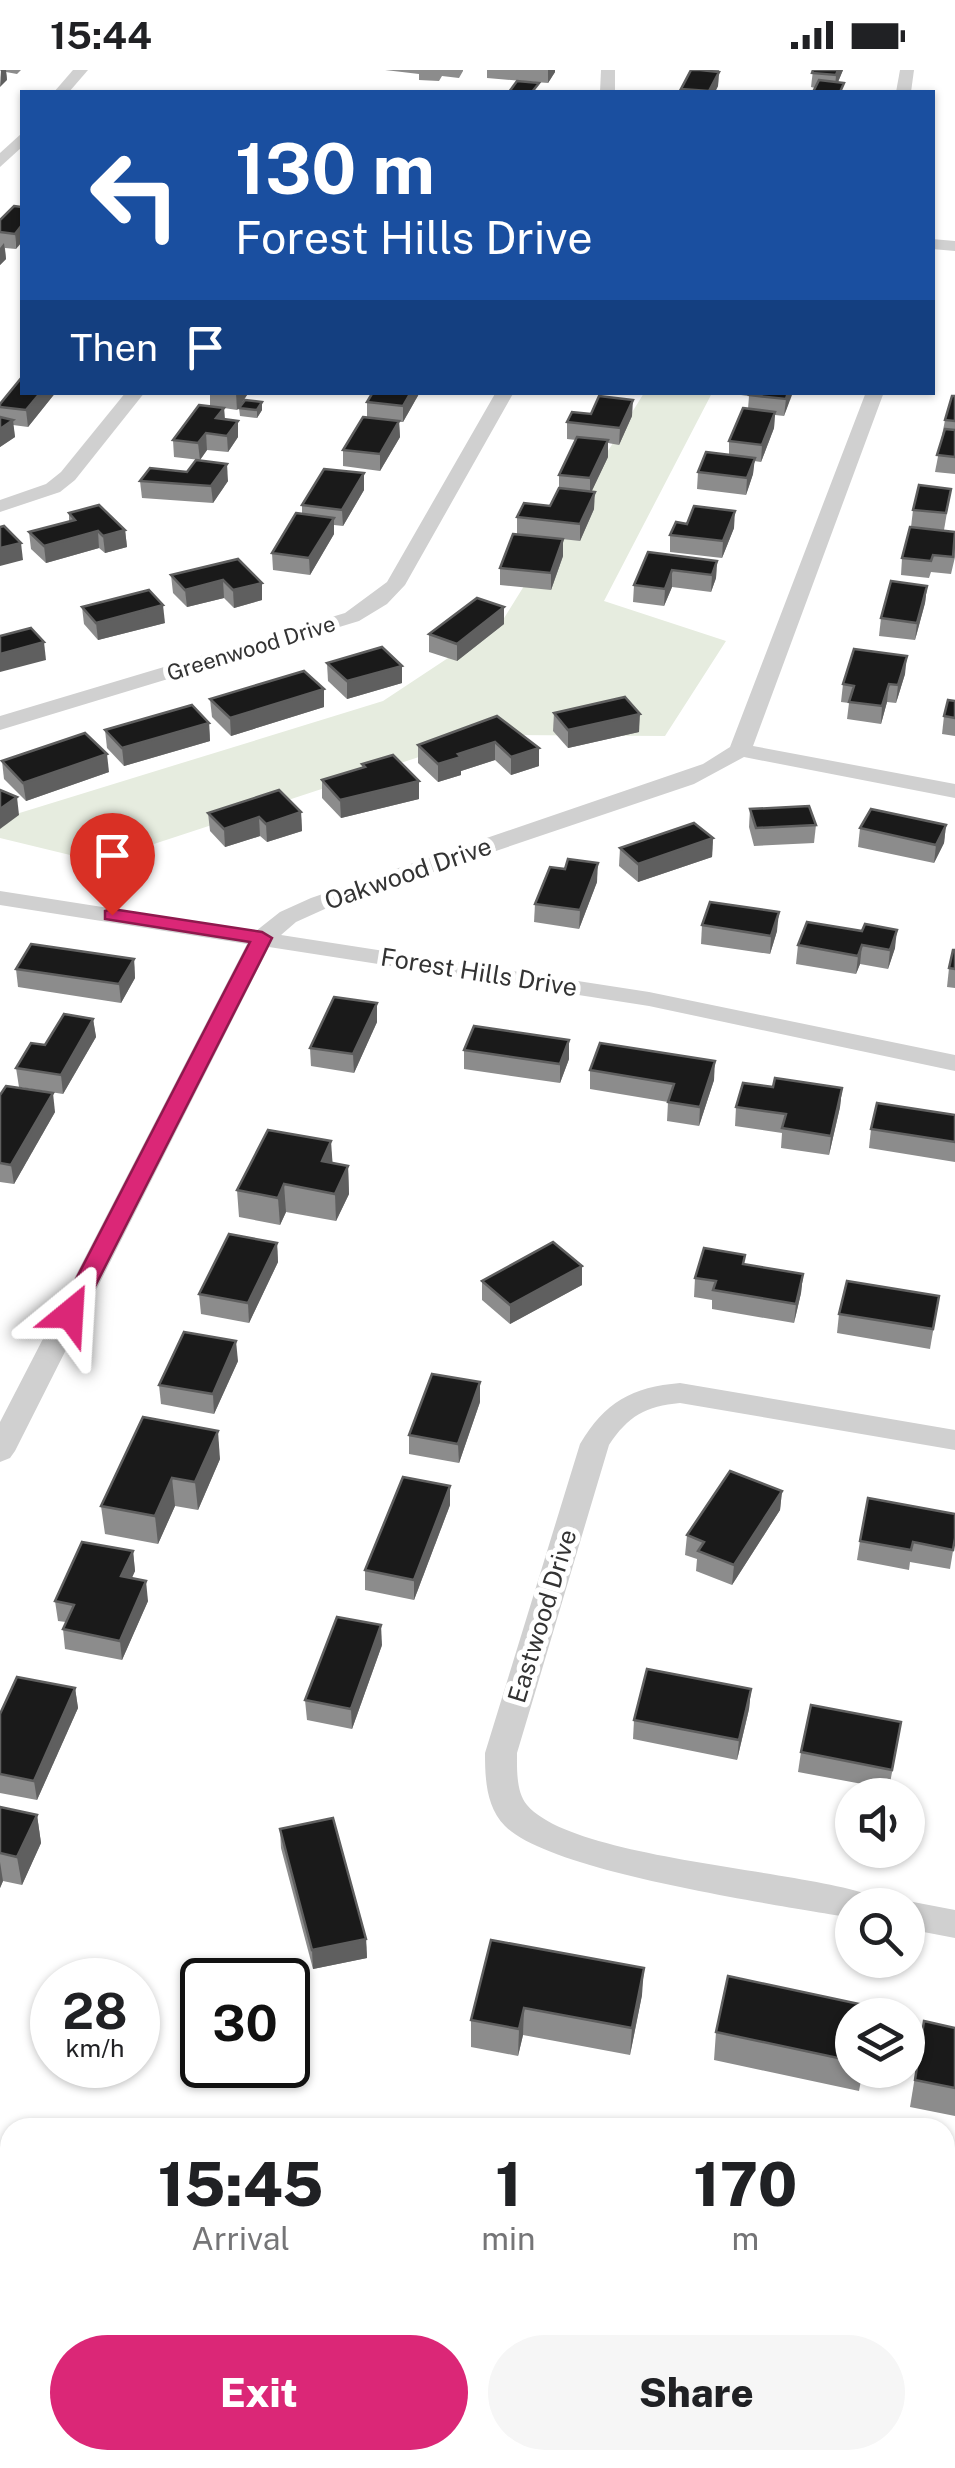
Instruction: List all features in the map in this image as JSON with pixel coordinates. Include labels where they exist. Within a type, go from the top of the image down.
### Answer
[{"type":"street","points":[[63,90],[80,70]]},
{"type":"street","points":[[0,506],[53,488],[68,476],[134,395]]},
{"type":"street","name":"Greenwood Drive","points":[[0,723],[352,618],[380,600],[395,585],[503,395]]},
{"type":"street","points":[[874,395],[740,750],[955,791]]},
{"type":"street","name":"Oakwood Drive","points":[[0,1451],[262,938],[288,916],[319,903],[686,779],[711,769],[740,750]]},
{"type":"street","name":"Forest Hills Drive","points":[[0,898],[649,999],[955,1062]]},
{"type":"street","name":"Eastwood Drive","points":[[835,1900],[610,1855],[537,1833],[517,1818],[506,1801],[501,1753],[595,1444],[612,1416],[628,1404],[647,1395],[680,1393],[955,1440]]},
{"type":"street","points":[[925,1918],[955,1924]]},
{"type":"shaded area","points":[[643,395],[711,395],[604,601],[726,641],[665,736],[486,735],[99,862],[0,838],[0,819],[383,701],[501,623]]},
{"type":"building","points":[[691,70],[719,72],[710,90],[681,89]]},
{"type":"building","points":[[838,70],[836,75],[812,73]]},
{"type":"building","points":[[819,80],[844,83],[841,90],[814,90]]},
{"type":"building","points":[[517,81],[539,83],[534,90],[510,90]]},
{"type":"building","points":[[14,206],[20,207],[20,228],[15,234],[0,232],[0,220]]},
{"type":"building","points":[[20,379],[20,395],[38,395],[26,410],[0,404]]},
{"type":"building","points":[[371,395],[409,395],[403,406],[367,402]]},
{"type":"building","points":[[749,395],[787,395],[786,399]]},
{"type":"building","points":[[599,396],[633,400],[620,428],[567,422],[572,412],[591,414]]},
{"type":"building","points":[[955,396],[955,421],[945,420]]},
{"type":"building","points":[[245,400],[262,402],[257,410],[239,408]]},
{"type":"building","points":[[199,405],[224,408],[216,418],[238,421],[227,436],[206,433],[198,443],[173,440]]},
{"type":"building","points":[[743,408],[775,412],[762,445],[729,441]]},
{"type":"building","points":[[0,417],[13,420],[0,429]]},
{"type":"building","points":[[363,417],[399,421],[380,454],[343,450]]},
{"type":"building","points":[[945,429],[955,430],[955,457],[937,455]]},
{"type":"building","points":[[577,437],[608,440],[590,478],[559,475]]},
{"type":"building","points":[[706,452],[755,458],[747,478],[698,472]]},
{"type":"building","points":[[196,460],[227,464],[211,486],[140,481],[150,468],[187,472]]},
{"type":"building","points":[[324,469],[364,473],[342,510],[302,505]]},
{"type":"building","points":[[919,485],[951,489],[946,513],[913,510]]},
{"type":"building","points":[[559,488],[595,492],[580,524],[517,517],[524,503],[550,506]]},
{"type":"building","points":[[99,505],[125,530],[103,536],[98,531],[44,546],[29,532],[75,520],[69,513]]},
{"type":"building","points":[[694,506],[735,511],[723,541],[670,535],[676,522],[687,524]]},
{"type":"building","points":[[296,513],[334,518],[309,558],[272,553]]},
{"type":"building","points":[[4,526],[21,543],[0,548],[0,527]]},
{"type":"building","points":[[910,527],[955,532],[953,557],[933,555],[931,561],[902,558]]},
{"type":"building","points":[[513,534],[563,539],[551,573],[500,568]]},
{"type":"building","points":[[648,552],[717,561],[712,575],[672,570],[665,589],[634,585]]},
{"type":"building","points":[[238,559],[262,583],[233,590],[223,580],[185,590],[171,575]]},
{"type":"building","points":[[891,581],[927,586],[917,623],[881,618]]},
{"type":"building","points":[[149,590],[163,605],[96,623],[82,607]]},
{"type":"building","points":[[477,598],[504,607],[457,644],[429,634]]},
{"type":"building","points":[[31,628],[44,642],[0,654],[0,636]]},
{"type":"building","points":[[382,647],[402,666],[347,681],[327,663]]},
{"type":"building","points":[[854,649],[907,656],[898,685],[889,684],[882,706],[849,702],[854,686],[843,684]]},
{"type":"building","points":[[304,671],[324,689],[230,718],[210,699]]},
{"type":"building","points":[[625,697],[640,714],[568,730],[554,713]]},
{"type":"building","points":[[948,700],[955,701],[955,718],[944,716]]},
{"type":"building","points":[[192,705],[209,723],[122,748],[105,730]]},
{"type":"building","points":[[497,716],[539,748],[511,757],[495,742],[438,764],[418,745]]},
{"type":"building","points":[[85,733],[107,754],[23,783],[2,761]]},
{"type":"building","points":[[393,755],[419,781],[340,800],[322,780],[365,767],[362,764]]},
{"type":"building","points":[[0,790],[17,797],[0,809]]},
{"type":"building","points":[[279,790],[301,812],[266,824],[259,817],[224,829],[208,813]]},
{"type":"building","points":[[809,806],[816,825],[756,828],[750,809]]},
{"type":"building","points":[[871,809],[946,825],[936,845],[860,828]]},
{"type":"building","points":[[694,823],[713,838],[638,864],[620,848]]},
{"type":"building","points":[[568,859],[598,863],[580,910],[535,904],[550,867],[565,869]]},
{"type":"building","points":[[710,902],[779,912],[771,936],[702,925]]},
{"type":"building","points":[[807,922],[862,931],[865,924],[897,930],[890,950],[862,945],[858,956],[798,945]]},
{"type":"building","points":[[31,944],[134,959],[119,984],[16,969]]},
{"type":"building","points":[[955,950],[955,969],[949,968]]},
{"type":"building","points":[[334,997],[377,1003],[353,1054],[310,1048]]},
{"type":"building","points":[[64,1014],[93,1019],[61,1075],[16,1068],[31,1043],[45,1045]]},
{"type":"building","points":[[474,1026],[569,1040],[560,1064],[464,1050]]},
{"type":"building","points":[[600,1043],[715,1061],[700,1107],[668,1102],[674,1084],[590,1070]]},
{"type":"building","points":[[775,1078],[842,1088],[831,1136],[782,1128],[786,1114],[736,1107],[743,1083],[773,1087]]},
{"type":"building","points":[[6,1086],[53,1093],[11,1165],[0,1163],[0,1095]]},
{"type":"building","points":[[877,1103],[955,1115],[955,1142],[871,1129]]},
{"type":"building","points":[[268,1130],[331,1141],[322,1161],[348,1166],[335,1194],[284,1184],[278,1198],[237,1190]]},
{"type":"building","points":[[229,1234],[277,1243],[248,1303],[199,1294]]},
{"type":"building","points":[[553,1242],[582,1266],[510,1305],[482,1281]]},
{"type":"building","points":[[704,1248],[745,1255],[743,1264],[803,1274],[796,1304],[713,1290],[716,1281],[695,1278]]},
{"type":"building","points":[[847,1281],[939,1296],[933,1329],[839,1314]]},
{"type":"building","points":[[184,1332],[236,1341],[213,1394],[159,1385]]},
{"type":"building","points":[[432,1374],[480,1382],[458,1444],[409,1435]]},
{"type":"building","points":[[143,1417],[218,1431],[195,1482],[172,1478],[155,1516],[101,1506]]},
{"type":"building","points":[[730,1471],[782,1491],[734,1565],[698,1551],[704,1542],[687,1535]]},
{"type":"building","points":[[403,1477],[450,1486],[414,1580],[365,1570]]},
{"type":"building","points":[[868,1498],[955,1514],[953,1550],[913,1542],[911,1550],[860,1541]]},
{"type":"building","points":[[82,1542],[133,1551],[121,1576],[146,1581],[120,1641],[63,1629],[74,1605],[55,1601]]},
{"type":"building","points":[[337,1617],[381,1625],[351,1709],[305,1700]]},
{"type":"building","points":[[647,1669],[751,1689],[739,1740],[634,1720]]},
{"type":"building","points":[[17,1677],[75,1688],[34,1781],[0,1774],[0,1714]]},
{"type":"building","points":[[811,1705],[901,1722],[892,1770],[801,1752]]},
{"type":"building","points":[[0,1807],[37,1815],[17,1857],[0,1853]]},
{"type":"building","points":[[333,1818],[366,1939],[312,1950],[280,1829]]},
{"type":"building","points":[[491,1940],[644,1968],[632,2028],[524,2008],[519,2029],[471,2020]]},
{"type":"building","points":[[728,1976],[835,1999],[835,2057],[716,2032]]},
{"type":"building","points":[[925,2021],[955,2028],[955,2088],[925,2082]]},
{"type":"route","points":[[70,1314],[262,938],[112,915]]}]
